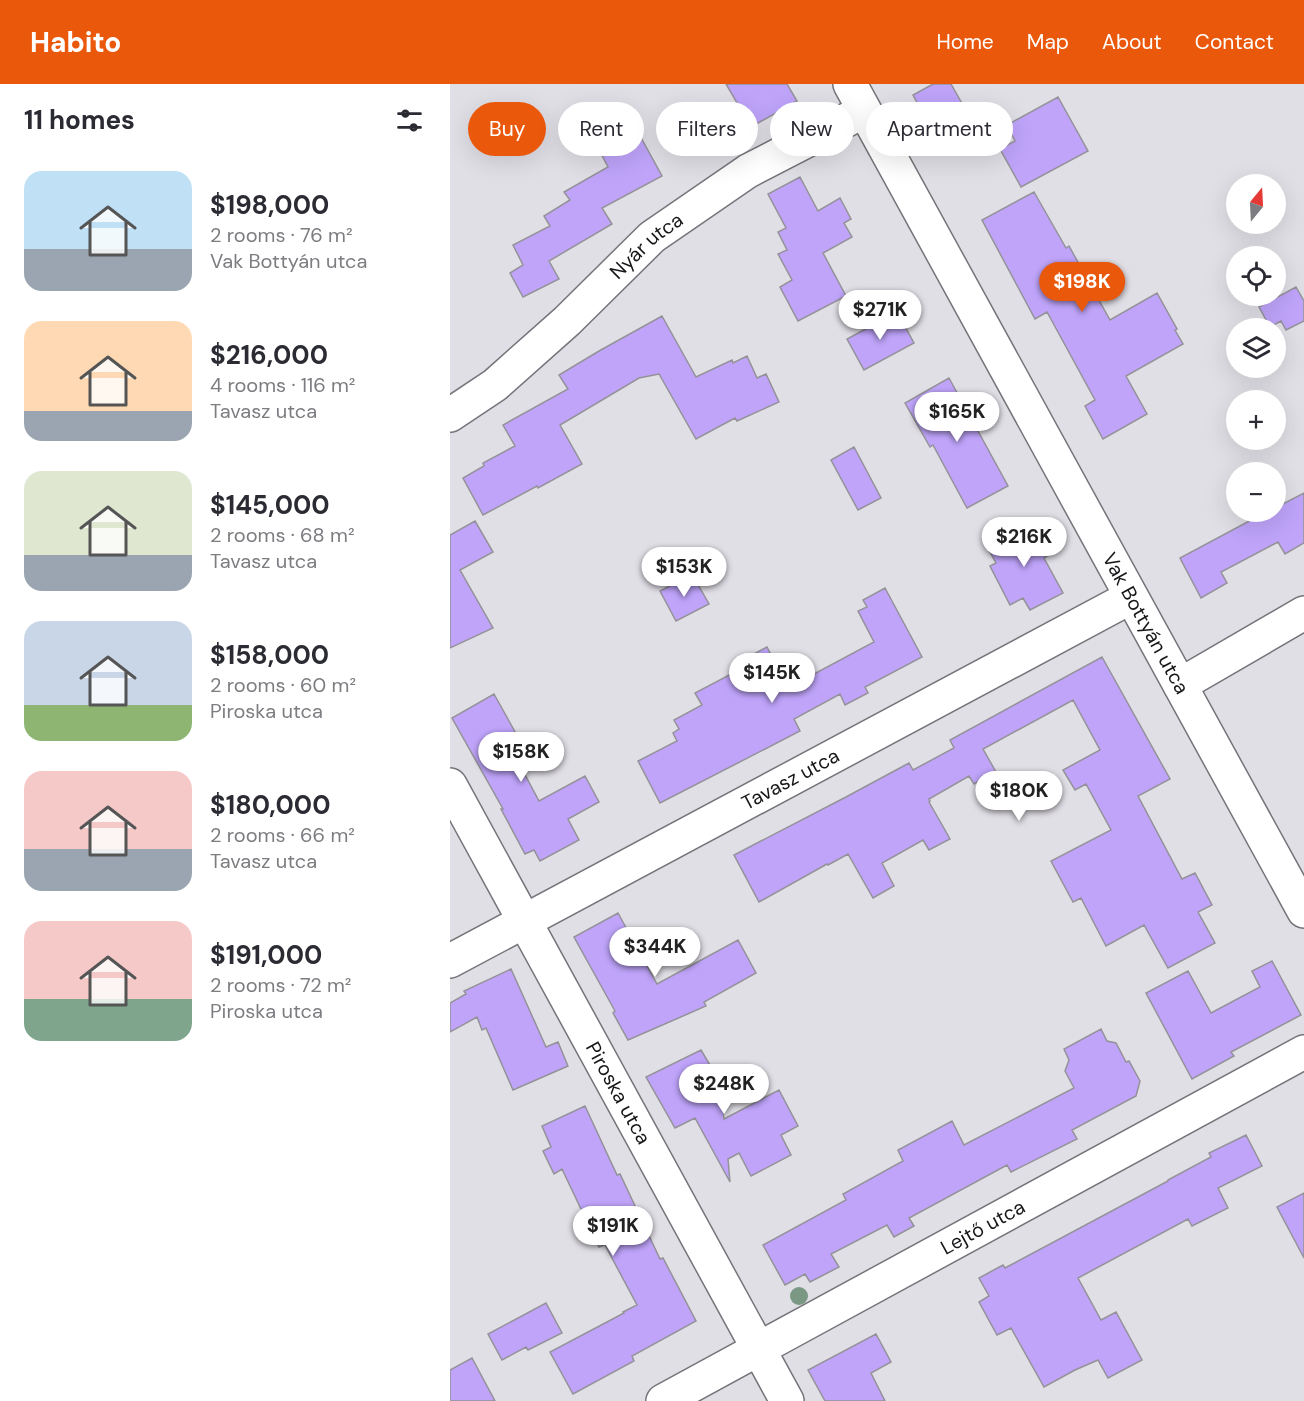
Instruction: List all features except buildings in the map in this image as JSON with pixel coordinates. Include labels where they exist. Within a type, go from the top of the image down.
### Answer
[{"type":"street","name":"Nyár utca","points":[[450,415],[495,385],[567,321],[652,237],[857,97]]},
{"type":"street","name":"Vak Bottyán utca","points":[[857,97],[1304,911]]},
{"type":"street","name":"Tavasz utca","points":[[450,961],[1131,597]]},
{"type":"street","points":[[1180,686],[1304,613]]},
{"type":"street","name":"Piroska utca","points":[[450,785],[787,1401]]},
{"type":"street","name":"Lejtő utca","points":[[663,1401],[1304,1052]]}]
